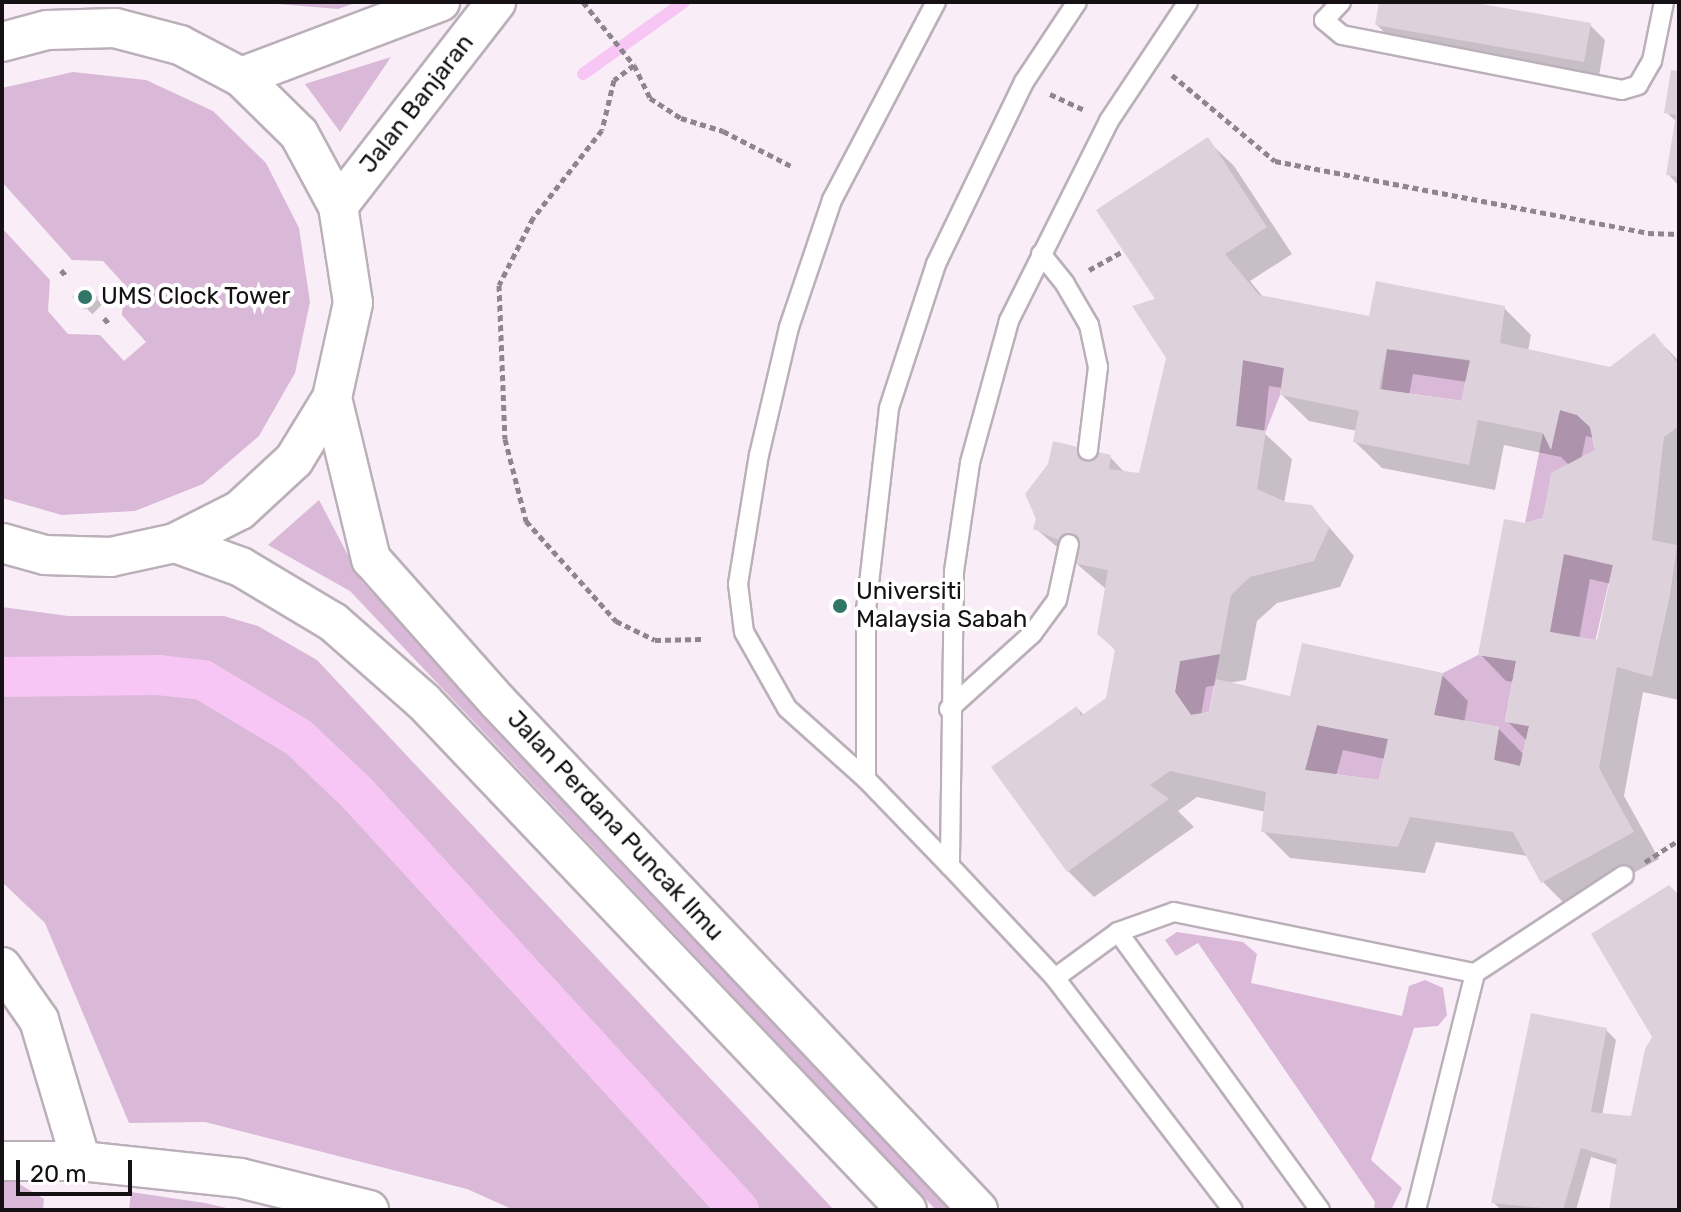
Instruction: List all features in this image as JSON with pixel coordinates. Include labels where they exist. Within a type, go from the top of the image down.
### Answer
[{"type":"street","name":"Jalan Banjaran","points":[[241,77],[440,2]]},
{"type":"street","name":"Jalan Banjaran","points":[[338,206],[496,2]]},
{"type":"street","points":[[2,42],[47,30],[115,28],[180,45],[241,77],[299,134],[338,206],[353,303],[332,398],[294,460],[240,510],[175,543],[111,557],[45,555],[2,543]]},
{"type":"street","name":"Jalan Perdana Puncak Ilmu","points":[[332,398],[371,559],[498,702],[978,1210]]},
{"type":"street","points":[[175,543],[241,567],[333,622],[424,702],[907,1210]]},
{"type":"street","points":[[2,967],[39,1020],[81,1161]]},
{"type":"street","points":[[2,1161],[81,1161],[240,1178],[369,1210]]},
{"type":"lane","points":[[936,2],[828,214],[789,327],[759,455],[738,584],[744,632],[787,708],[866,779],[1055,978],[1233,1210]]},
{"type":"lane","points":[[866,779],[866,610],[889,408],[936,264],[1024,82],[1077,2]]},
{"type":"lane","points":[[950,866],[949,709],[954,572],[970,463],[1009,321],[1041,254],[1149,56],[1188,2]]},
{"type":"lane","points":[[1341,2],[1324,20],[1342,35],[1622,90],[1638,85],[1652,61],[1664,2]]},
{"type":"lane","points":[[1041,254],[1065,284],[1089,325],[1098,367],[1088,450]]},
{"type":"lane","points":[[949,709],[1032,634],[1057,600],[1069,544]]},
{"type":"lane","points":[[1416,1210],[1475,973],[1624,875]]},
{"type":"lane","points":[[1055,978],[1118,932],[1174,912],[1475,973]]},
{"type":"lane","points":[[1118,932],[1320,1210]]},
{"type":"path","points":[[583,2],[634,65],[650,98],[681,118],[723,131],[793,167]]},
{"type":"path","points":[[1149,56],[1275,161],[1648,233],[1679,234]]},
{"type":"path","points":[[634,65],[614,80],[602,130],[533,218],[499,285],[505,439],[526,521],[616,621],[655,640],[702,639]]},
{"type":"path","points":[[61,270],[67,277]]},
{"type":"path","points":[[104,318],[110,325]]},
{"type":"path","points":[[1624,875],[1679,840]]},
{"type":"shaded area","points":[[254,2],[358,2],[338,9]]},
{"type":"shaded area","points":[[391,57],[340,132],[305,84]]},
{"type":"shaded area","points":[[73,72],[146,80],[213,111],[266,163],[299,228],[310,302],[295,373],[259,436],[203,484],[135,511],[62,515],[2,498],[2,228],[50,280],[48,311],[68,334],[100,335],[124,361],[146,342],[122,315],[124,284],[103,261],[72,260],[2,182],[2,88]]},
{"type":"shaded area","points":[[1387,349],[1470,361],[1464,401],[1381,390]]},
{"type":"shaded area","points":[[1243,360],[1284,368],[1280,395],[1266,431],[1236,426]]},
{"type":"shaded area","points":[[1560,410],[1577,415],[1590,427],[1595,450],[1552,473],[1543,518],[1525,523],[1543,433],[1550,448]]},
{"type":"shaded area","points":[[319,500],[362,582],[954,1210],[936,1210],[350,591],[268,545]]},
{"type":"shaded area","points":[[1564,554],[1613,565],[1595,642],[1546,631]]},
{"type":"shaded area","points":[[2,607],[68,616],[224,616],[258,626],[317,660],[834,1210],[514,1210],[467,1189],[205,1122],[129,1123],[45,923],[2,882]]},
{"type":"shaded area","points":[[1220,654],[1209,712],[1191,715],[1175,692],[1180,661]]},
{"type":"shaded area","points":[[1478,655],[1516,661],[1505,721],[1529,726],[1520,766],[1494,760],[1499,727],[1434,715],[1443,673]]},
{"type":"shaded area","points":[[1317,725],[1388,739],[1379,780],[1305,770]]},
{"type":"shaded area","points":[[1177,932],[1243,942],[1257,954],[1251,983],[1402,1016],[1409,986],[1425,980],[1443,988],[1447,1015],[1438,1026],[1414,1028],[1371,1160],[1402,1188],[1391,1210],[1374,1210],[1375,1202],[1198,943],[1176,956],[1165,940]]},
{"type":"shaded area","points":[[11,1179],[44,1199],[43,1210],[2,1210],[2,1180]]},
{"type":"shaded area","points":[[131,1192],[205,1203],[235,1210],[129,1210]]},
{"type":"building","points":[[1379,2],[1470,2],[1591,23],[1584,62],[1375,25]]},
{"type":"building","points":[[1671,70],[1679,71],[1679,177],[1666,175],[1676,115],[1664,113]]},
{"type":"building","points":[[1208,137],[1267,227],[1225,254],[1259,295],[1369,316],[1376,281],[1505,306],[1500,343],[1610,367],[1654,333],[1679,365],[1679,426],[1664,437],[1652,540],[1677,545],[1670,595],[1652,677],[1617,667],[1599,768],[1634,832],[1541,883],[1513,832],[1410,817],[1398,847],[1261,832],[1266,792],[1170,771],[1150,785],[1169,799],[1067,872],[991,767],[1077,706],[1081,716],[1106,698],[1115,649],[1097,634],[1108,570],[1072,563],[1079,549],[1033,529],[1036,519],[1025,494],[1048,464],[1053,441],[1111,455],[1109,469],[1139,473],[1166,358],[1132,306],[1155,299],[1096,210]],"holes":[[[1387,349],[1470,360],[1461,401],[1379,389]],[[1243,360],[1284,368],[1280,395],[1359,411],[1353,442],[1469,465],[1478,420],[1543,433],[1551,450],[1560,410],[1577,415],[1590,427],[1595,450],[1551,473],[1543,518],[1525,523],[1504,519],[1478,655],[1516,661],[1505,722],[1529,726],[1520,766],[1494,760],[1499,727],[1434,715],[1443,673],[1302,643],[1290,696],[1216,679],[1209,712],[1191,715],[1175,692],[1180,661],[1220,654],[1231,595],[1250,577],[1314,561],[1329,528],[1312,505],[1286,502],[1257,489],[1266,431],[1236,426]],[[1564,554],[1613,565],[1597,640],[1550,632]],[[1317,725],[1388,739],[1379,780],[1305,770]]]},
{"type":"building","name":"UMS Clock Tower","points":[[86,285],[99,298],[85,310],[72,297]]},
{"type":"building","points":[[1669,885],[1679,895],[1679,1210],[1609,1210],[1617,1159],[1581,1148],[1563,1210],[1491,1203],[1531,1013],[1607,1028],[1591,1112],[1631,1116],[1645,1049],[1652,1037],[1591,934]]},
{"type":"waterway","points":[[583,74],[684,2]]},
{"type":"waterway","points":[[2,677],[158,675],[203,680],[299,738],[356,792],[739,1210]]},
{"type":"place","name":"UMS Clock Tower","points":[[85,297]]},
{"type":"place","name":"Universiti Malaysia Sabah","points":[[840,606]]}]
